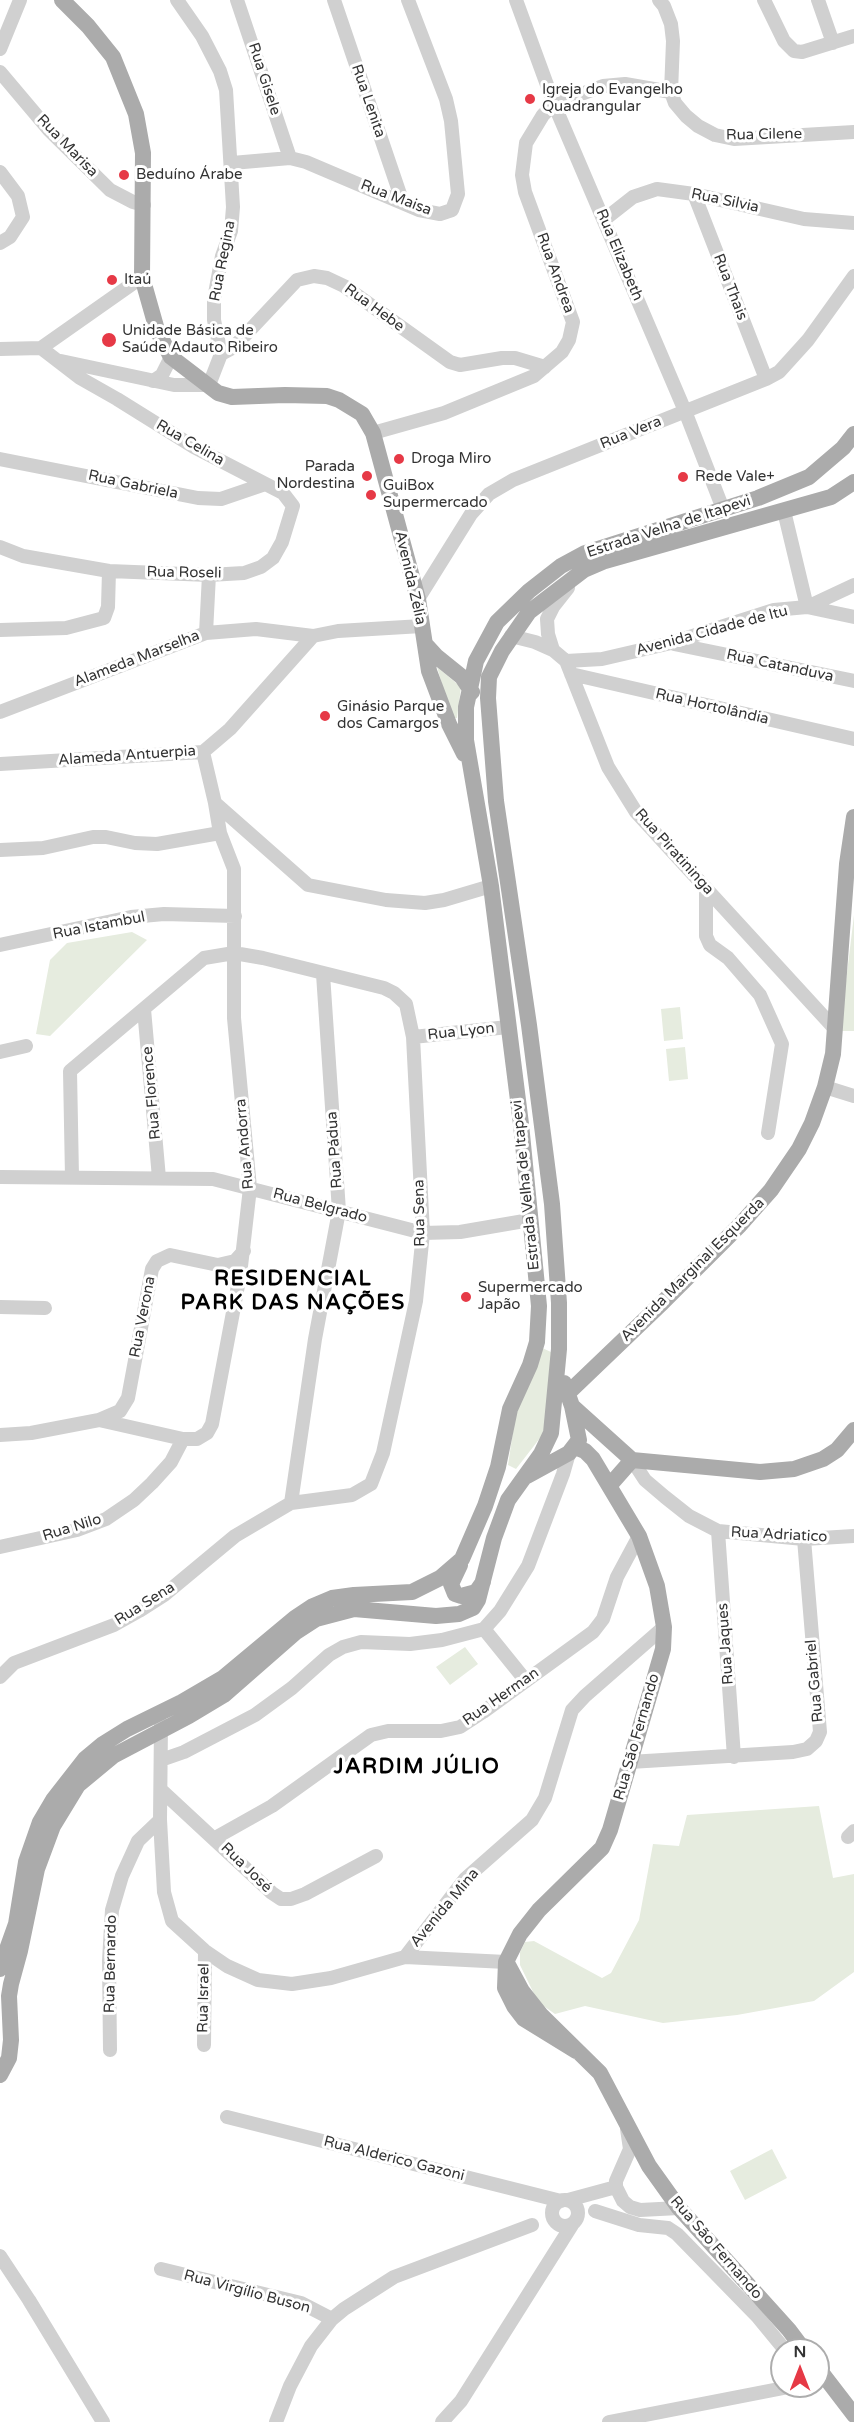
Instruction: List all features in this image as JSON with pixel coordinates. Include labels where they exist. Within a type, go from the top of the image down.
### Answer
[{"type":"main road","name":"Avenida Zélia","points":[[62,0],[88,26],[112,57],[126,84],[136,114],[143,153],[142,277],[157,330],[171,357],[218,393],[232,397],[327,396],[339,400],[362,414],[374,433],[418,599],[429,671],[449,724],[468,759]]},
{"type":"main road","name":"Estrada Velha de Itapevi","points":[[1,1964],[16,1924],[26,1862],[40,1822],[52,1800],[85,1759],[103,1744],[223,1678],[313,1606],[332,1599],[354,1595],[412,1592],[440,1578],[462,1559],[485,1506],[498,1467],[510,1408],[530,1365],[537,1342],[539,1306],[521,1124],[491,886],[477,797],[468,759],[466,718],[470,687],[476,661],[497,622],[529,591],[561,566],[585,553],[758,498],[808,477],[843,448],[854,434]]},
{"type":"main road","name":"Estrada Velha de Itapevi","points":[[0,2075],[9,2058],[6,2023],[10,1984],[20,1951],[37,1869],[52,1826],[78,1785],[93,1770],[113,1756],[224,1695],[296,1632],[316,1619],[354,1609],[436,1616],[459,1614],[473,1608],[485,1578],[494,1538],[507,1500],[541,1454],[551,1434],[558,1362],[559,1303],[552,1204],[528,1015],[496,801],[488,698],[489,677],[511,636],[529,612],[584,570],[605,561],[831,496],[854,482]]},
{"type":"main road","points":[[425,644],[470,687],[481,716],[488,787],[496,801]]},
{"type":"main road","name":"Avenida Marginal Esquerda","points":[[569,1400],[771,1190],[799,1149],[812,1123],[825,1087],[832,1054],[847,864],[854,816]]},
{"type":"main road","points":[[521,1480],[572,1450],[579,1435],[558,1362]]},
{"type":"main road","name":"Rua Adriatico","points":[[569,1400],[632,1460]]},
{"type":"main road","points":[[610,1485],[632,1460],[760,1472],[794,1469],[823,1459],[837,1450],[854,1430]]},
{"type":"main road","name":"Rua São Fernando","points":[[572,1450],[585,1451],[593,1459],[639,1536],[657,1586],[664,1628],[663,1649],[610,1830],[602,1848],[539,1910],[520,1934],[506,1964],[541,2015],[600,2073],[649,2166],[679,2208],[795,2338]]},
{"type":"main road","points":[[462,1559],[451,1584],[455,1594],[461,1596],[476,1592],[485,1578]]},
{"type":"main road","points":[[830,2378],[846,2391],[854,2415]]},
{"type":"street","points":[[0,49],[20,0]]},
{"type":"street","name":"Rua Regina","points":[[177,0],[202,36],[220,71],[226,90],[233,207],[231,231],[222,256],[214,299],[214,320],[221,354]]},
{"type":"street","name":"Rua Gisele","points":[[237,0],[290,158]]},
{"type":"street","name":"Rua Lenita","points":[[334,0],[403,203]]},
{"type":"street","name":"Rua Maisa","points":[[232,163],[290,158],[306,162],[403,203],[440,214],[455,207],[458,194],[451,121],[446,99],[408,0]]},
{"type":"street","name":"Rua Elizabeth","points":[[516,0],[554,104],[605,219],[723,509]]},
{"type":"street","points":[[554,104],[603,86],[625,84],[671,92],[673,41],[671,24],[659,0]]},
{"type":"street","points":[[764,0],[784,41],[794,51],[802,52],[854,36]]},
{"type":"street","points":[[818,0],[833,43]]},
{"type":"street","name":"Rua Marisa","points":[[0,72],[49,130],[110,190],[144,205]]},
{"type":"street","name":"Rua Cilene","points":[[671,92],[675,103],[686,116],[715,135],[734,139],[854,132]]},
{"type":"street","name":"Rua Andrea","points":[[374,433],[444,414],[534,376],[562,352],[569,339],[573,322],[525,192],[522,176],[526,142],[543,115],[554,104]]},
{"type":"street","points":[[0,172],[18,196],[23,217],[10,237],[0,243]]},
{"type":"street","name":"Rua Silvia","points":[[605,219],[633,197],[646,191],[669,190],[804,219],[854,223]]},
{"type":"street","name":"Rua Thais","points":[[694,194],[766,380]]},
{"type":"street","name":"Rua Hebe","points":[[221,354],[234,347],[297,280],[314,276],[327,278],[344,286],[450,362],[460,365],[514,358],[545,367]]},
{"type":"street","name":"Rua Vera","points":[[418,599],[471,514],[489,494],[513,480],[766,380],[779,372],[808,340],[854,276]]},
{"type":"street","points":[[0,349],[41,348],[142,277]]},
{"type":"street","name":"Rua Celina","points":[[41,348],[80,378],[194,447],[265,484]]},
{"type":"street","points":[[56,360],[174,385],[209,385],[221,354]]},
{"type":"street","points":[[153,381],[162,375],[171,357]]},
{"type":"street","points":[[117,399],[127,376]]},
{"type":"street","name":"Rua Gabriela","points":[[0,459],[198,498],[221,499],[265,484]]},
{"type":"street","name":"Rua Roseli","points":[[0,547],[23,556],[109,572],[209,575],[244,573],[261,567],[273,558],[282,542],[293,506],[282,493],[265,484]]},
{"type":"street","points":[[784,511],[807,607],[849,616]]},
{"type":"street","points":[[553,650],[548,634],[547,619],[553,607],[584,570]]},
{"type":"street","points":[[0,630],[66,628],[104,618],[108,607],[109,572]]},
{"type":"street","points":[[206,633],[209,575]]},
{"type":"street","points":[[848,588],[840,605],[849,616]]},
{"type":"street","name":"Avenida Cidade de Itu","points":[[566,661],[602,659],[671,643],[774,610],[807,607],[848,588]]},
{"type":"street","name":"Alameda Marselha","points":[[0,712],[206,633],[256,629],[314,636],[338,631],[422,626]]},
{"type":"street","name":"Alameda Antuerpia","points":[[0,764],[203,752],[230,729],[314,636]]},
{"type":"street","name":"Rua Piratininga","points":[[511,636],[553,650],[566,661],[608,766],[636,812],[835,1029]]},
{"type":"street","name":"Rua Catanduva","points":[[671,643],[854,681]]},
{"type":"street","name":"Rua Hortolândia","points":[[571,674],[854,739]]},
{"type":"street","name":"Rua Andorra","points":[[183,1439],[197,1439],[207,1433],[212,1424],[244,1251],[250,1188],[234,1018],[234,869],[220,833],[203,752]]},
{"type":"street","points":[[215,803],[308,885],[386,900],[425,903],[444,900],[491,886]]},
{"type":"street","points":[[0,850],[43,848],[93,837],[157,844],[220,833]]},
{"type":"street","points":[[706,889],[706,936],[710,945],[728,958],[760,995],[782,1044],[768,1133]]},
{"type":"street","name":"Rua Istambul","points":[[0,945],[131,917],[164,914],[235,916]]},
{"type":"street","name":"Rua Sena","points":[[0,1677],[14,1663],[114,1625],[139,1611],[164,1595],[235,1536],[291,1503],[352,1495],[371,1484],[376,1476],[416,1301],[423,1233],[413,1037],[406,1004],[394,993],[384,988],[234,952],[204,958],[70,1071],[72,1177]]},
{"type":"street","name":"Rua Pádua","points":[[291,1503],[315,1340],[339,1211],[323,974]]},
{"type":"street","name":"Rua Florence","points":[[144,1009],[159,1178]]},
{"type":"street","name":"Rua Lyon","points":[[413,1037],[508,1027]]},
{"type":"street","points":[[0,1052],[26,1046]]},
{"type":"street","points":[[825,1087],[854,1096]]},
{"type":"street","name":"Rua Belgrado","points":[[0,1177],[213,1179],[423,1233],[460,1232],[530,1220]]},
{"type":"street","points":[[218,1265],[235,1261],[244,1251]]},
{"type":"street","name":"Rua Verona","points":[[128,1398],[152,1269],[157,1261],[170,1256],[218,1265]]},
{"type":"street","points":[[218,1265],[232,1277],[236,1292]]},
{"type":"street","points":[[0,1307],[45,1308]]},
{"type":"street","points":[[0,1435],[30,1433],[99,1420],[120,1411],[128,1398]]},
{"type":"street","points":[[128,1398],[131,1415],[150,1432]]},
{"type":"street","points":[[99,1420],[183,1439]]},
{"type":"street","name":"Rua Nilo","points":[[0,1547],[77,1530],[106,1519],[134,1500],[152,1483],[171,1462],[183,1439]]},
{"type":"street","points":[[161,1760],[184,1752],[255,1715],[329,1655],[343,1647],[361,1642],[410,1644],[442,1640],[484,1629],[500,1611],[528,1566],[572,1450]]},
{"type":"street","name":"Rua Adriatico","points":[[632,1460],[645,1480],[665,1497],[689,1516],[718,1531],[804,1539],[854,1536]]},
{"type":"street","name":"Rua Jaques","points":[[718,1531],[734,1757]]},
{"type":"street","name":"Rua Herman","points":[[215,1838],[272,1806],[331,1765],[358,1742],[371,1735],[388,1731],[441,1731],[460,1727],[526,1681],[593,1632],[603,1619],[617,1577],[639,1536]]},
{"type":"street","name":"Rua Gabriel","points":[[630,1762],[734,1757],[807,1749],[816,1741],[820,1732],[804,1539]]},
{"type":"street","name":"Avenida Mina","points":[[161,1712],[160,1820],[164,1893],[172,1921],[205,1951],[227,1966],[258,1980],[292,1984],[331,1978],[405,1957],[465,1879],[532,1820],[545,1798],[572,1710],[585,1696],[664,1628]]},
{"type":"street","points":[[484,1629],[526,1681]]},
{"type":"street","name":"Rua José","points":[[161,1790],[281,1899],[291,1899],[305,1894],[376,1856]]},
{"type":"street","name":"Rua Bernardo","points":[[110,2050],[109,1961],[112,1910],[122,1876],[138,1841],[160,1820]]},
{"type":"street","name":"Rua Israel","points":[[204,2045],[205,1951]]},
{"type":"street","points":[[405,1957],[506,1964]]},
{"type":"street","name":"Rua Alderico Gazoni","points":[[227,2117],[560,2203]]},
{"type":"street","points":[[626,2121],[630,2149],[619,2173],[616,2187],[623,2201],[630,2207],[640,2210],[679,2208]]},
{"type":"street","points":[[532,2226],[560,2203],[616,2187]]},
{"type":"street","points":[[560,2203],[552,2218],[563,2227],[594,2211],[623,2201]]},
{"type":"street","points":[[442,2422],[461,2401],[575,2220],[574,2204],[560,2203]]},
{"type":"street","points":[[594,2211],[639,2224],[668,2228],[677,2234],[757,2316],[775,2338]]},
{"type":"street","points":[[276,2422],[290,2386],[311,2346],[332,2319],[363,2295],[394,2277],[532,2226],[557,2224]]},
{"type":"street","points":[[0,2256],[103,2422]]},
{"type":"street","name":"Rua Virgílio Buson","points":[[161,2269],[301,2303],[332,2319]]},
{"type":"street","points":[[609,2422],[770,2391]]},
{"type":"street","points":[[454,2422],[461,2401]]},
{"type":"shaded area","points":[[437,667],[461,687],[457,718],[452,718]]},
{"type":"shaded area","points":[[854,915],[854,1031],[840,1031]]},
{"type":"shaded area","points":[[132,932],[147,940],[50,1036],[36,1034],[50,960],[67,943]]},
{"type":"shaded area","points":[[680,1007],[683,1039],[664,1041],[661,1009]]},
{"type":"shaded area","points":[[685,1047],[688,1079],[669,1081],[666,1049]]},
{"type":"shaded area","points":[[540,1347],[551,1352],[547,1429],[516,1469],[508,1465],[515,1418]]},
{"type":"shaded area","points":[[465,1647],[478,1664],[450,1685],[436,1667]]},
{"type":"shaded area","points":[[819,1806],[833,1878],[854,1874],[854,1972],[814,2001],[737,2015],[663,2023],[585,2006],[555,2014],[538,2002],[520,1965],[520,1952],[525,1942],[534,1941],[602,1978],[611,1973],[639,1920],[653,1844],[679,1846],[687,1815]]},
{"type":"shaded area","points":[[772,2149],[787,2178],[745,2200],[730,2171]]},
{"type":"place","name":"Igreja do Evangelho Quadrangular","points":[[530,99]]},
{"type":"place","name":"Beduíno Árabe","points":[[124,175]]},
{"type":"place","name":"Itaú","points":[[112,280]]},
{"type":"place","name":"Unidade Básica de Saúde Adauto Ribeiro","points":[[109,340]]},
{"type":"place","name":"Droga Miro","points":[[399,459]]},
{"type":"place","name":"Parada Nordestina","points":[[367,476]]},
{"type":"place","name":"Rede Vale+","points":[[683,477]]},
{"type":"place","name":"GuiBox Supermercado","points":[[371,495]]},
{"type":"place","name":"Ginásio Parque dos Camargos","points":[[325,716]]},
{"type":"place","name":"Supermercado Japão","points":[[466,1297]]},
{"type":"district","name":"RESIDENCIAL PARK DAS NAÇÕES","points":[[293,1291]]},
{"type":"district","name":"JARDIM JÚLIO","points":[[417,1767]]}]
